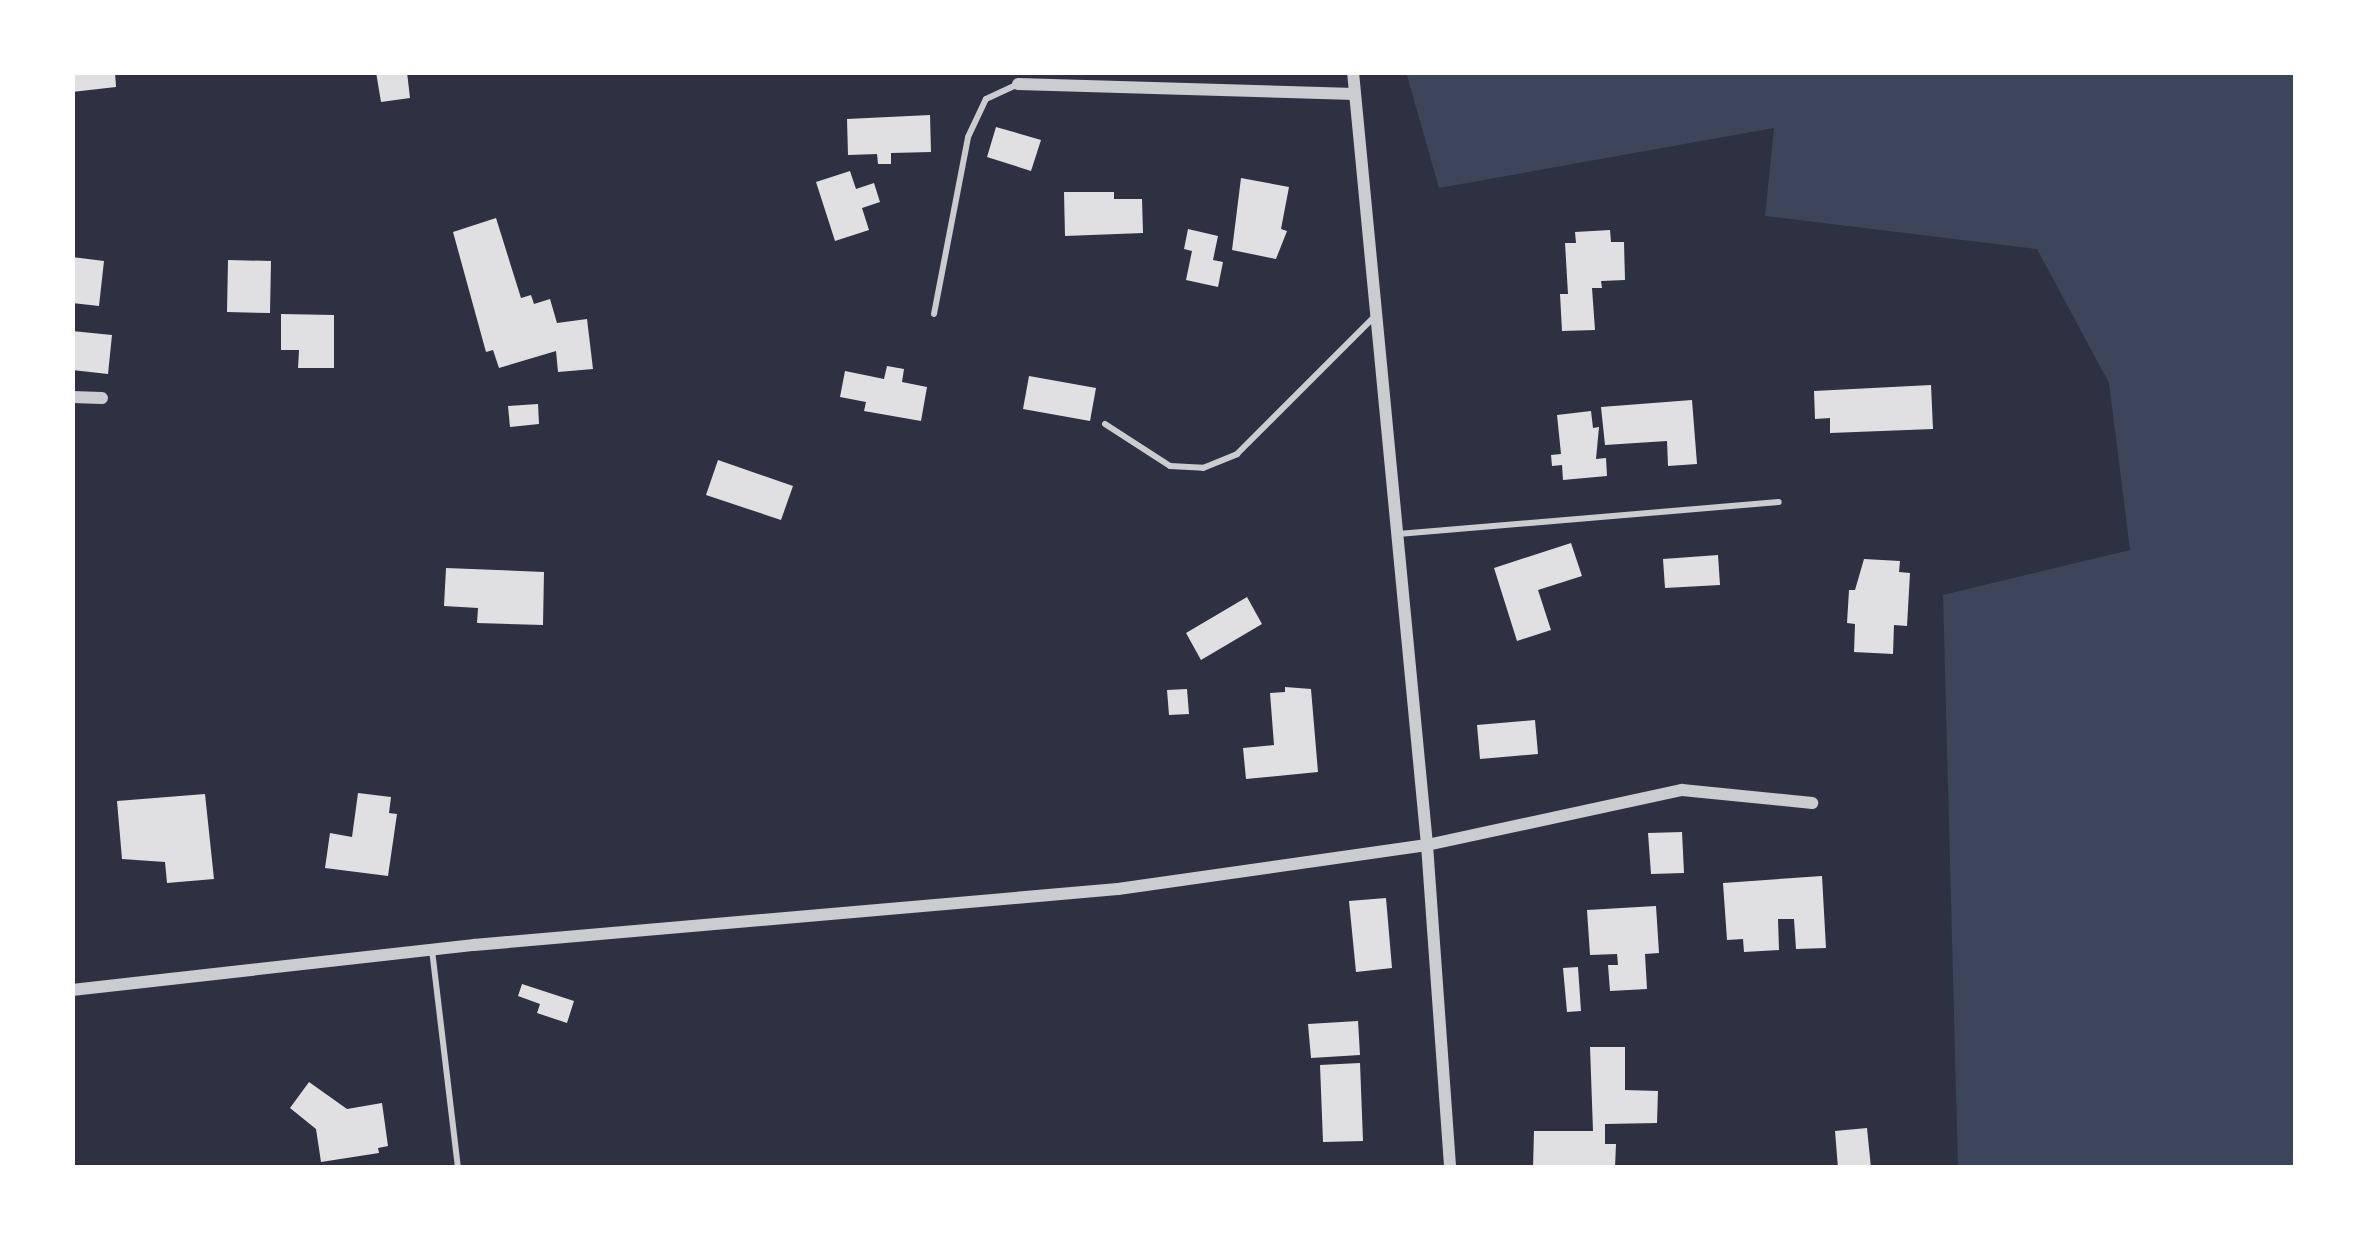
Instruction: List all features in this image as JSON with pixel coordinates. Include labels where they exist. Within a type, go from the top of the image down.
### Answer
[{"type":"street","points":[[1353,72],[1427,844],[1450,1168]]},
{"type":"street","points":[[1018,84],[1355,94]]},
{"type":"street","points":[[72,397],[102,398]]},
{"type":"street","points":[[72,991],[432,950],[1118,889],[1427,844],[1682,790],[1812,803]]},
{"type":"lane","points":[[934,314],[968,136],[986,99],[1018,84]]},
{"type":"lane","points":[[1105,424],[1170,466],[1203,469],[1237,454],[1376,315]]},
{"type":"lane","points":[[1398,534],[1779,502]]},
{"type":"lane","points":[[432,950],[458,1168]]},
{"type":"shaded area","points":[[1406,72],[2296,72],[2296,1168],[1958,1168],[1943,595],[2130,550],[2109,383],[2037,249],[1765,216],[1774,128],[1439,188]]},
{"type":"building","points":[[72,72],[115,72],[116,87],[72,92]]},
{"type":"building","points":[[376,72],[407,72],[410,98],[381,102]]},
{"type":"building","points":[[930,115],[931,152],[891,153],[891,164],[878,164],[877,154],[848,155],[847,119]]},
{"type":"building","points":[[996,127],[1041,140],[1031,171],[987,157]]},
{"type":"building","points":[[850,171],[856,189],[874,183],[880,202],[862,208],[869,230],[835,241],[816,182]]},
{"type":"building","points":[[1241,178],[1289,187],[1281,229],[1287,231],[1276,259],[1232,250]]},
{"type":"building","points":[[1064,192],[1114,192],[1114,199],[1142,199],[1143,233],[1065,236]]},
{"type":"building","points":[[496,218],[521,298],[531,295],[534,304],[550,299],[557,323],[587,319],[593,369],[558,372],[556,351],[499,368],[493,350],[486,352],[453,232]]},
{"type":"building","points":[[1188,229],[1218,236],[1213,260],[1223,262],[1218,287],[1186,280],[1192,251],[1184,249]]},
{"type":"building","points":[[1610,230],[1611,242],[1624,242],[1625,280],[1601,281],[1602,288],[1592,288],[1595,330],[1562,331],[1560,294],[1568,294],[1565,243],[1576,243],[1575,232]]},
{"type":"building","points":[[72,257],[104,261],[99,306],[72,303]]},
{"type":"building","points":[[228,260],[271,261],[270,313],[227,312]]},
{"type":"building","points":[[281,314],[334,315],[334,368],[298,368],[299,350],[281,350]]},
{"type":"building","points":[[72,331],[112,335],[108,374],[72,370]]},
{"type":"building","points":[[887,366],[904,369],[902,382],[927,387],[921,421],[864,411],[866,402],[840,397],[845,371],[884,379]]},
{"type":"building","points":[[1029,376],[1096,388],[1090,421],[1023,409]]},
{"type":"building","points":[[1931,385],[1933,429],[1830,433],[1830,418],[1815,419],[1814,391]]},
{"type":"building","points":[[1692,400],[1697,464],[1668,466],[1667,441],[1605,445],[1601,407]]},
{"type":"building","points":[[538,404],[539,424],[510,427],[508,406]]},
{"type":"building","points":[[1591,411],[1593,428],[1599,427],[1596,459],[1606,458],[1607,476],[1563,480],[1562,465],[1552,466],[1551,455],[1561,454],[1557,415]]},
{"type":"building","points":[[718,460],[793,486],[781,520],[706,495]]},
{"type":"building","points":[[1571,543],[1582,576],[1538,590],[1551,630],[1517,641],[1494,568]]},
{"type":"building","points":[[1718,555],[1720,585],[1665,588],[1663,559]]},
{"type":"building","points":[[1864,559],[1900,561],[1899,572],[1910,573],[1907,626],[1894,625],[1893,654],[1854,652],[1855,624],[1847,623],[1849,590],[1855,590]]},
{"type":"building","points":[[446,568],[544,572],[543,625],[477,623],[478,608],[444,606]]},
{"type":"building","points":[[1247,597],[1262,624],[1201,660],[1186,633]]},
{"type":"building","points":[[1285,687],[1311,689],[1318,772],[1246,779],[1243,748],[1274,745],[1270,693],[1285,692]]},
{"type":"building","points":[[1187,689],[1189,714],[1169,715],[1167,690]]},
{"type":"building","points":[[1535,720],[1538,754],[1480,759],[1477,725]]},
{"type":"building","points":[[358,793],[391,797],[389,813],[397,814],[388,876],[325,868],[330,833],[352,837]]},
{"type":"building","points":[[205,794],[214,879],[167,883],[165,862],[122,859],[117,801]]},
{"type":"building","points":[[1682,832],[1684,873],[1651,874],[1648,833]]},
{"type":"building","points":[[1822,876],[1826,948],[1796,949],[1794,919],[1778,919],[1779,950],[1744,952],[1743,939],[1727,940],[1723,883]]},
{"type":"building","points":[[1386,898],[1392,968],[1356,972],[1349,901]]},
{"type":"building","points":[[1656,906],[1659,953],[1645,954],[1647,989],[1610,991],[1608,965],[1618,965],[1617,954],[1590,955],[1587,910]]},
{"type":"building","points":[[1578,967],[1581,1011],[1567,1012],[1563,968]]},
{"type":"building","points":[[522,984],[574,1001],[567,1023],[537,1013],[540,1004],[518,996]]},
{"type":"building","points":[[1358,1021],[1360,1055],[1311,1058],[1308,1024]]},
{"type":"building","points":[[1590,1047],[1625,1047],[1625,1090],[1658,1091],[1657,1123],[1605,1124],[1605,1144],[1616,1144],[1615,1168],[1533,1168],[1534,1131],[1593,1131]]},
{"type":"building","points":[[1360,1063],[1363,1141],[1323,1142],[1320,1065]]},
{"type":"building","points":[[309,1082],[347,1109],[382,1103],[388,1146],[378,1148],[379,1153],[321,1162],[316,1129],[290,1108]]},
{"type":"building","points":[[1867,1128],[1871,1168],[1838,1168],[1835,1131]]}]
